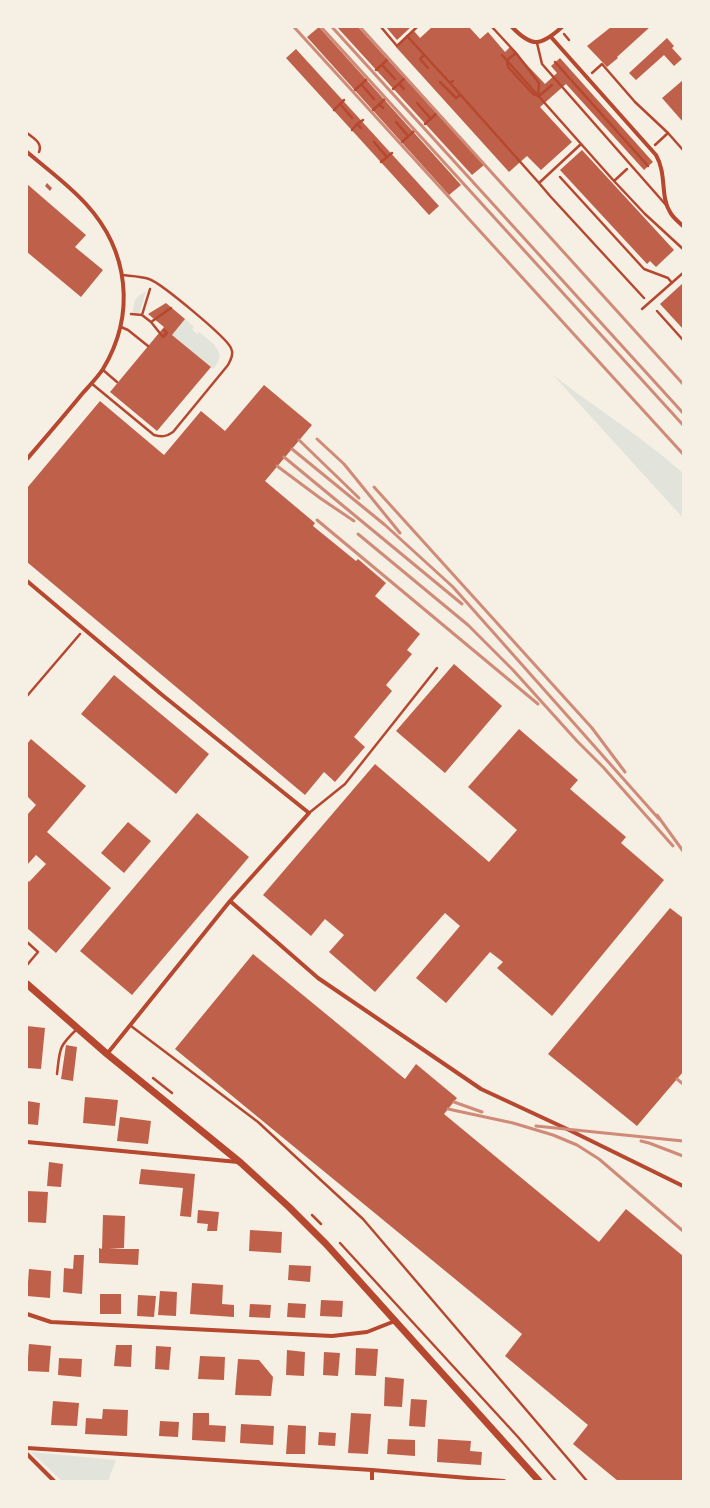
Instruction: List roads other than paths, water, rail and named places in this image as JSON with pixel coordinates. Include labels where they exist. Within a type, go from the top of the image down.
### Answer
[{"type":"street","points":[[512,27],[522,37],[537,43],[544,42],[562,27]]},
{"type":"street","points":[[551,37],[656,155],[663,175],[668,207],[673,216],[683,226]]},
{"type":"street","points":[[27,152],[77,195],[104,227],[117,255],[122,275],[124,304],[121,327],[114,346],[102,370],[27,459]]},
{"type":"street","points":[[29,583],[161,694],[309,813],[230,902],[107,1054]]},
{"type":"street","points":[[230,902],[318,978],[481,1089],[683,1186]]},
{"type":"street","points":[[27,984],[107,1054],[241,1162],[289,1207],[326,1244],[539,1481]]},
{"type":"street","points":[[27,1142],[241,1162]]},
{"type":"street","points":[[27,1314],[51,1322],[332,1336],[367,1332],[395,1321]]},
{"type":"street","points":[[27,1448],[372,1470],[504,1481]]},
{"type":"street","points":[[27,1454],[54,1481]]},
{"type":"street","points":[[372,1470],[372,1481]]},
{"type":"lane","points":[[537,43],[542,64],[668,207]]},
{"type":"lane","points":[[560,177],[644,269],[668,278],[672,283]]},
{"type":"lane","points":[[642,309],[683,273]]},
{"type":"lane","points":[[91,383],[154,435],[161,437],[167,436],[173,432],[228,365],[232,357],[232,349],[225,339],[161,285],[150,279],[122,275]]},
{"type":"lane","points":[[657,311],[683,340]]},
{"type":"lane","points":[[121,327],[128,330],[148,346]]},
{"type":"lane","points":[[102,370],[117,382]]},
{"type":"lane","points":[[27,589],[29,583]]},
{"type":"lane","points":[[309,813],[345,784],[437,668]]},
{"type":"lane","points":[[27,942],[38,952],[27,965]]},
{"type":"lane","points":[[131,1026],[258,1122],[363,1219],[587,1481]]},
{"type":"lane","points":[[57,1074],[61,1047],[77,1028]]},
{"type":"railway","points":[[294,27],[683,454]]},
{"type":"railway","points":[[321,27],[683,425]]},
{"type":"railway","points":[[332,27],[683,413]]},
{"type":"railway","points":[[360,27],[683,384]]},
{"type":"railway","points":[[317,439],[344,464],[400,533]]},
{"type":"railway","points":[[299,440],[359,498]]},
{"type":"railway","points":[[292,449],[385,525],[453,587],[659,819]]},
{"type":"railway","points":[[284,457],[462,604]]},
{"type":"railway","points":[[277,466],[354,521]]},
{"type":"railway","points":[[374,487],[592,728],[625,772]]},
{"type":"railway","points":[[317,520],[538,704]]},
{"type":"railway","points":[[358,534],[468,625],[513,670],[577,741],[603,767],[673,846]]},
{"type":"railway","points":[[657,815],[683,851]]},
{"type":"railway","points":[[677,1079],[683,1084]]},
{"type":"railway","points":[[454,1102],[482,1112]]},
{"type":"railway","points":[[448,1109],[513,1123],[553,1135],[577,1145],[599,1159],[683,1231]]},
{"type":"railway","points":[[536,1126],[683,1141]]},
{"type":"railway","points":[[641,1141],[683,1156]]}]
